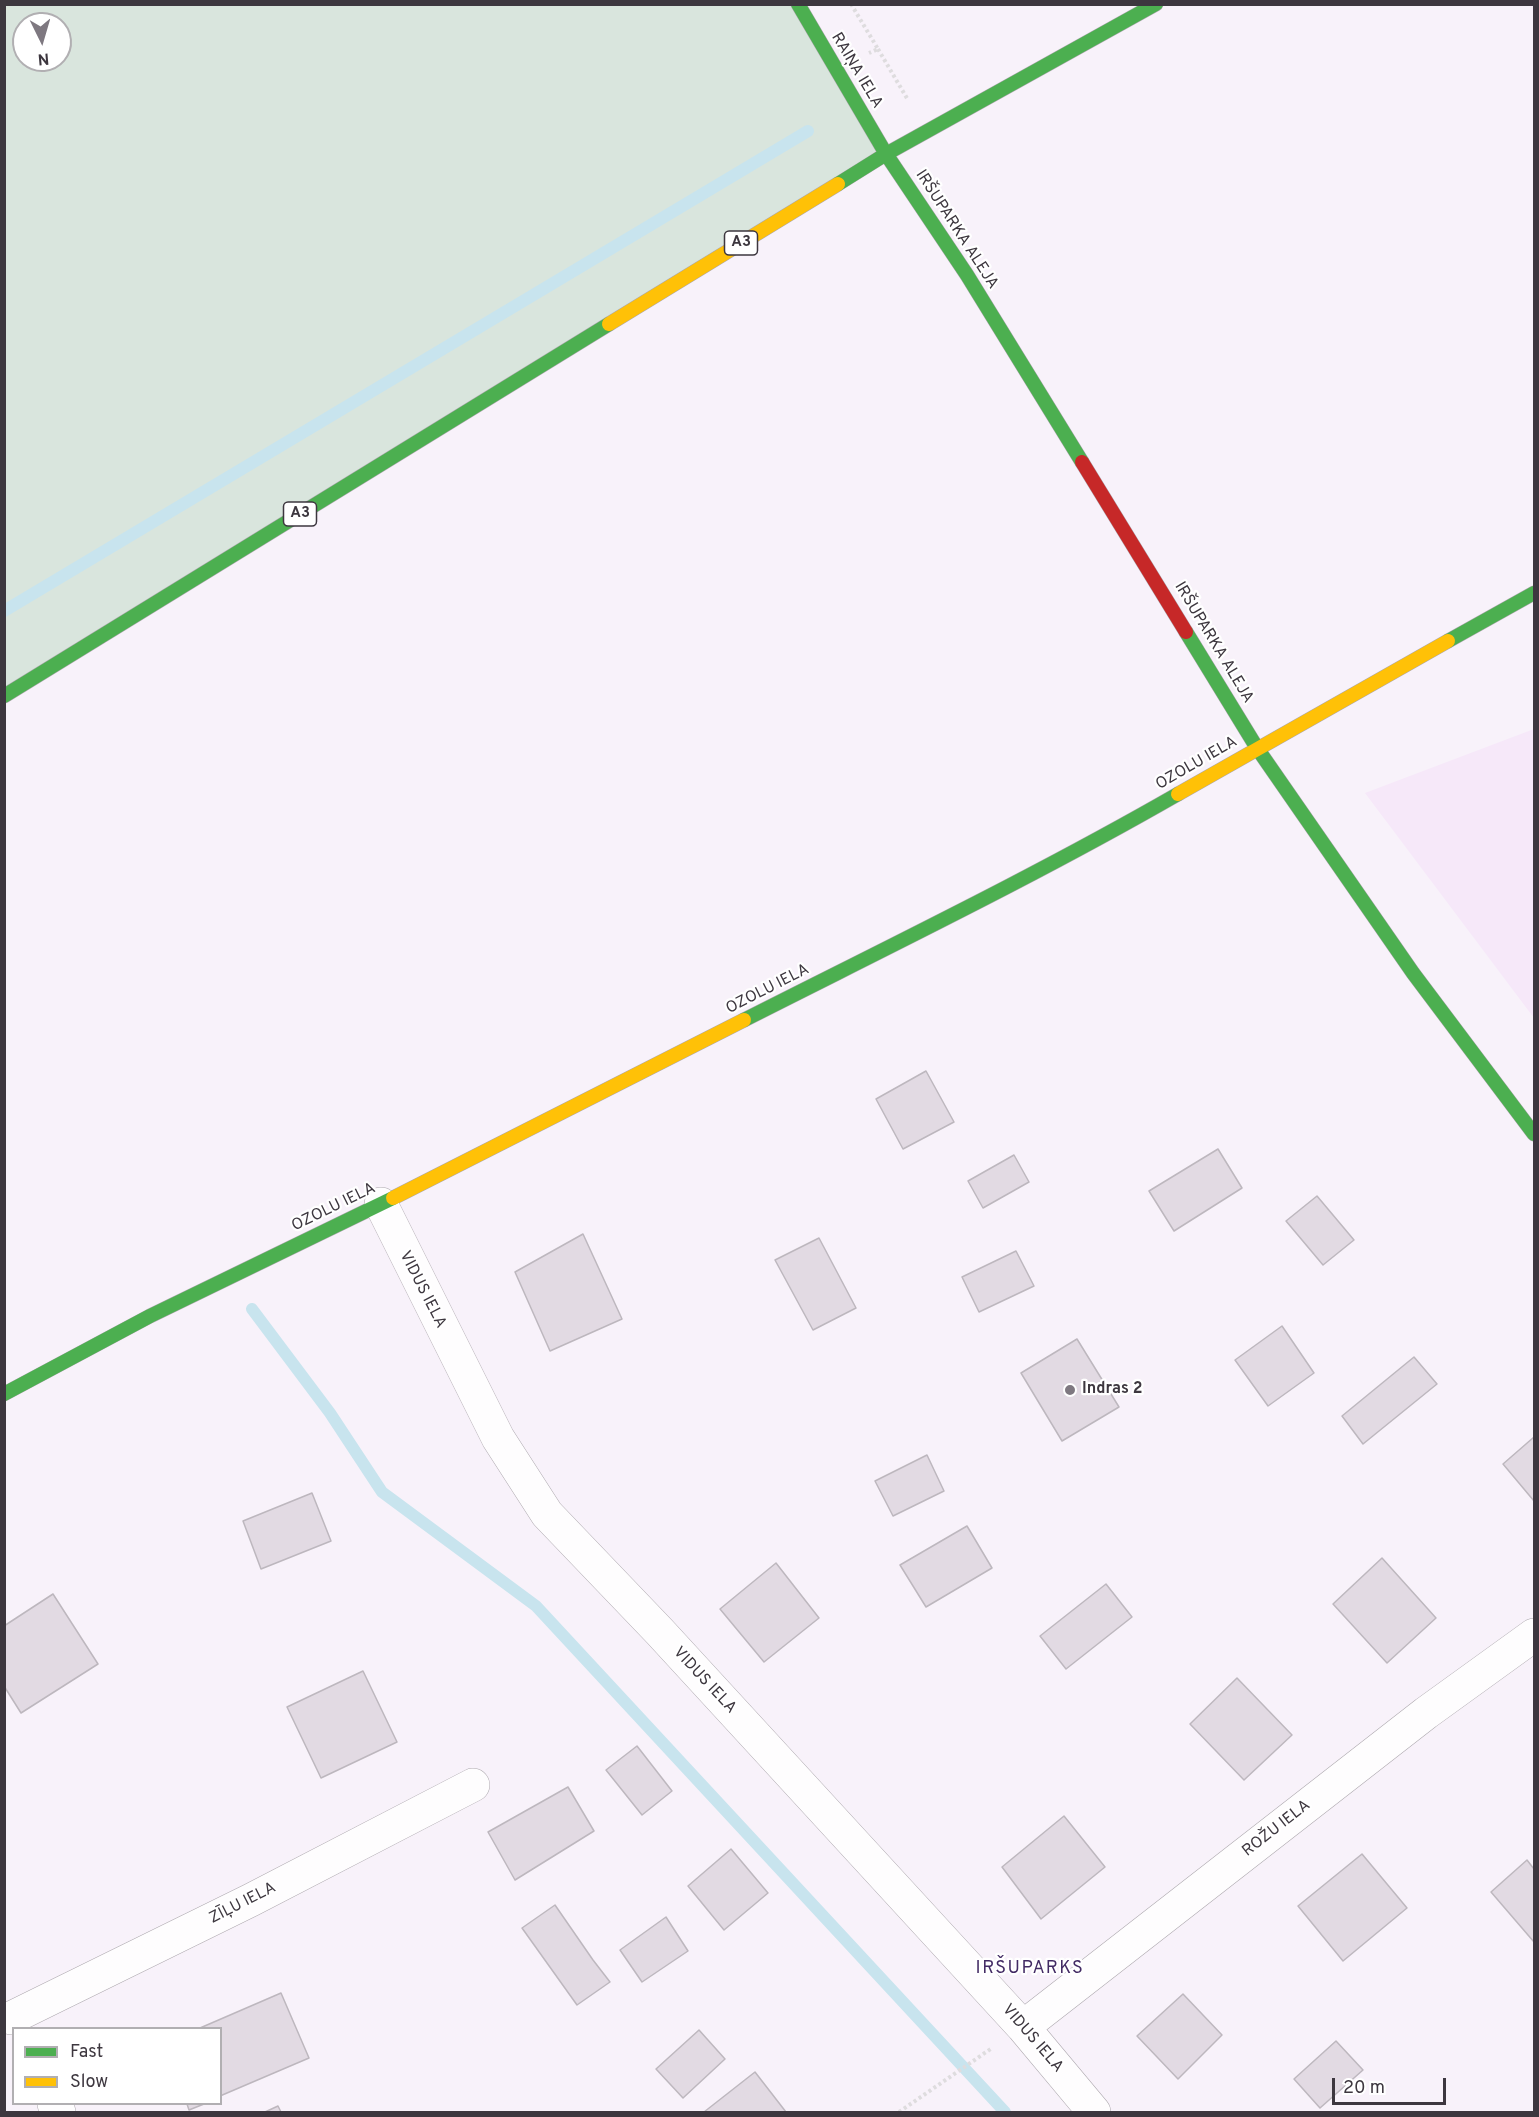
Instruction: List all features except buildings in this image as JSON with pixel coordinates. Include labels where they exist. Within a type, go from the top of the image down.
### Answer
[{"type":"main road","name":"RAIŅA IELA","points":[[798,4],[886,154]]},
{"type":"main road","name":"A3","points":[[4,696],[886,154],[1156,4]]},
{"type":"main road","name":"IRŠUPARKA ALEJA","points":[[886,154],[962,267],[1257,748],[1413,973],[1534,1134]]},
{"type":"main road","name":"OZOLU IELA","points":[[4,1394],[150,1316],[381,1204],[958,912],[1131,821],[1534,593]]},
{"type":"street","name":"VIDUS IELA","points":[[381,1204],[498,1438],[548,1514],[1023,2027],[1094,2112]]},
{"type":"street","name":"ROŽU IELA","points":[[1023,2027],[1417,1720],[1534,1635]]},
{"type":"street","name":"ZĪĻU IELA","points":[[11,2018],[251,1900],[473,1785]]},
{"type":"path","points":[[878,49],[897,79],[924,132]]},
{"type":"path","points":[[899,2112],[976,2059]]},
{"type":"shaded area","points":[[5,5],[798,5],[886,154],[5,696]]},
{"type":"shaded area","points":[[1534,729],[1534,1018],[1365,793]]},
{"type":"waterway","points":[[4,611],[808,131]]},
{"type":"waterway","points":[[252,1309],[330,1413],[382,1492],[536,1606],[1005,2112]]},
{"type":"traffic: fast","points":[[798,4],[886,154],[967,275],[1082,462]]},
{"type":"traffic: fast","points":[[838,184],[886,154],[1156,4]]},
{"type":"traffic: fast","points":[[4,696],[609,324]]},
{"type":"traffic: fast","points":[[1448,641],[1534,593]]},
{"type":"traffic: fast","points":[[1186,632],[1257,748],[1413,973],[1534,1134]]},
{"type":"traffic: fast","points":[[744,1020],[1017,882],[1178,794]]},
{"type":"traffic: fast","points":[[4,1394],[150,1316],[393,1198]]},
{"type":"traffic: slow","points":[[609,324],[838,184]]},
{"type":"traffic: slow","points":[[1178,794],[1448,641]]},
{"type":"traffic: slow","points":[[393,1198],[744,1020]]},
{"type":"traffic: jam","points":[[1082,462],[1186,632]]},
{"type":"place","name":"Indras 2","points":[[1070,1390]]},
{"type":"district","name":"IRŠUPARKS","points":[[1030,1969]]}]
